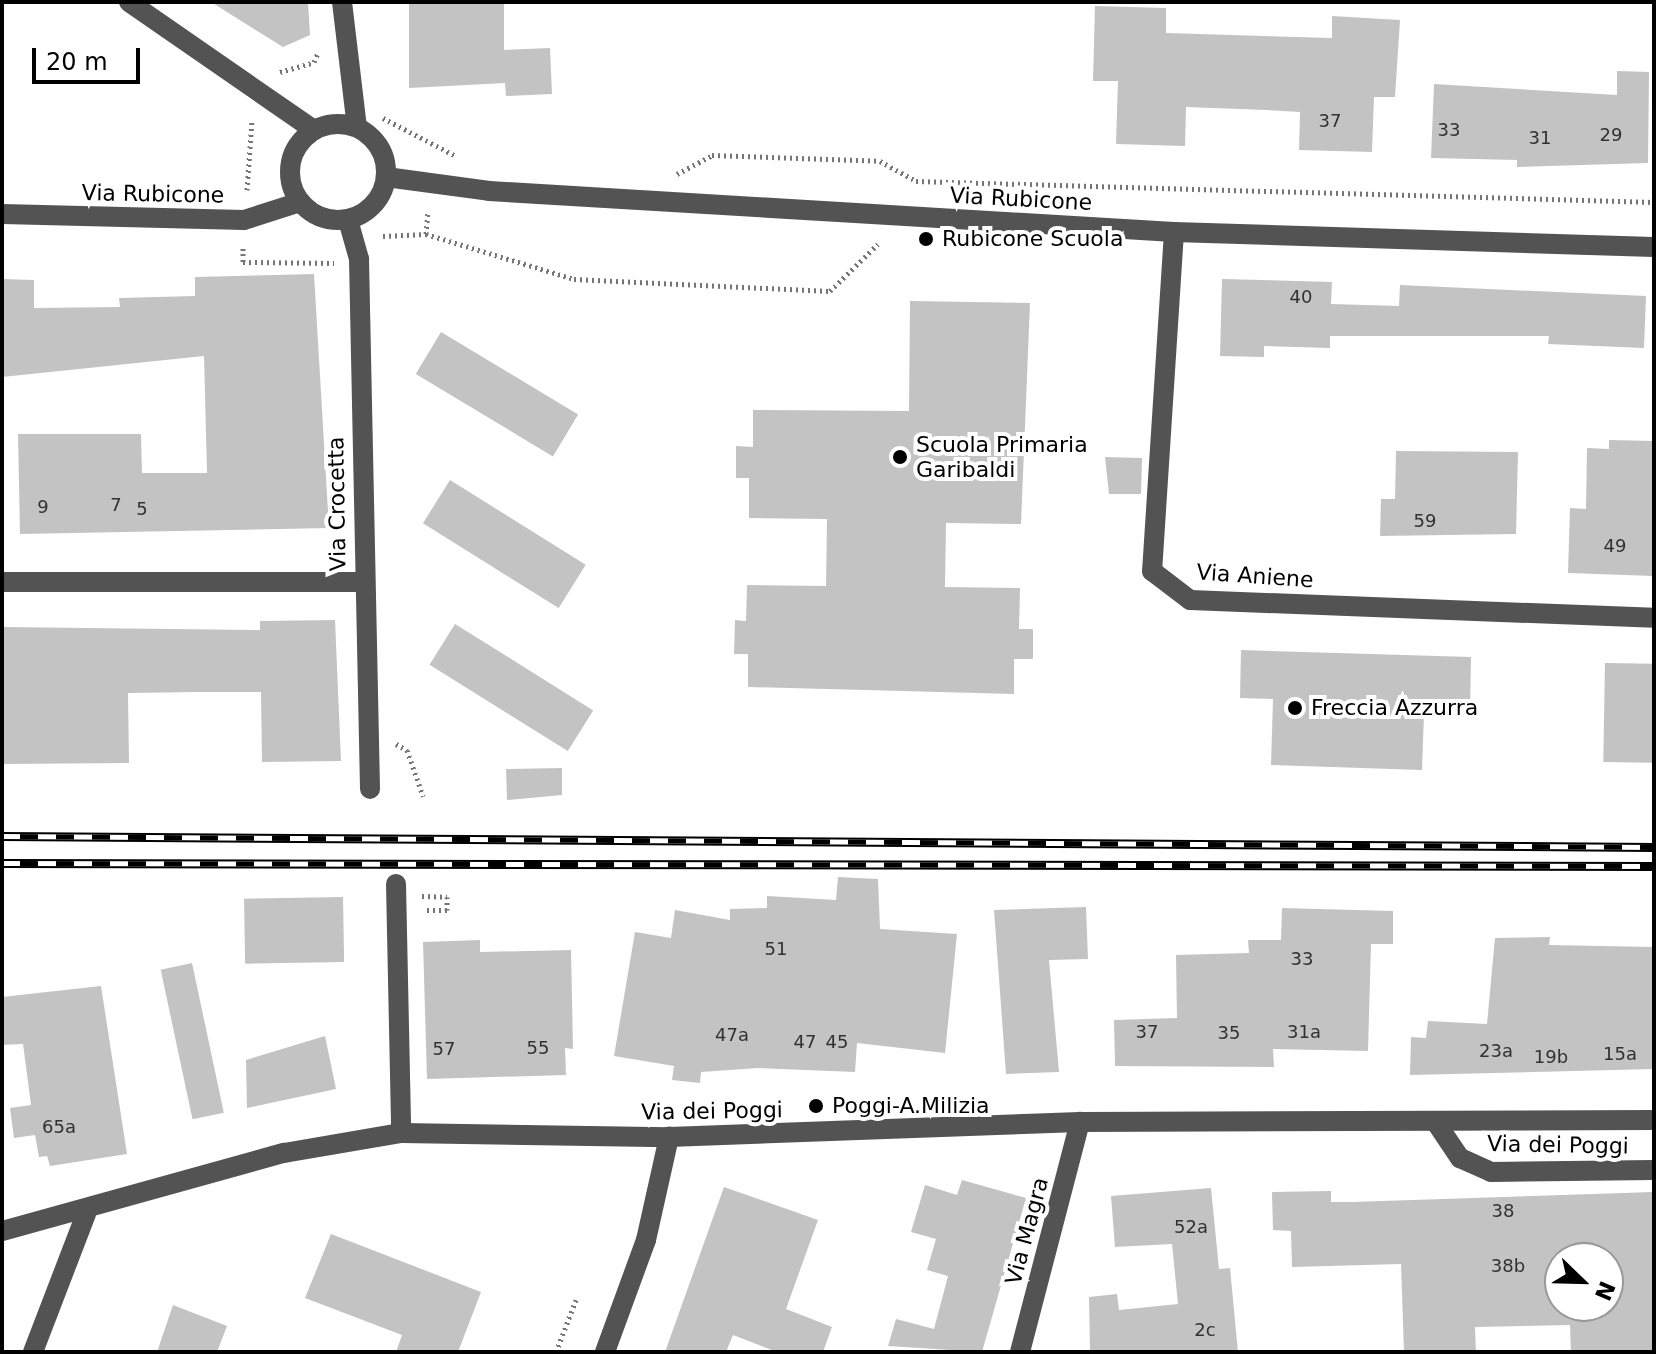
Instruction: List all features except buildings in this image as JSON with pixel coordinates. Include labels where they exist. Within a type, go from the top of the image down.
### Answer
[{"type":"street","points":[[129,2],[314,130],[357,127]]},
{"type":"street","points":[[314,130],[292,155],[300,202],[322,218],[348,220],[374,204],[386,177],[380,147],[357,127],[342,2]]},
{"type":"street","name":"Via Rubicone","points":[[386,177],[489,191],[1174,232],[1654,247]]},
{"type":"street","name":"Via Rubicone","points":[[2,214],[244,220],[300,202]]},
{"type":"street","name":"Via Crocetta","points":[[348,220],[359,259],[362,582],[370,789]]},
{"type":"street","name":"Via Aniene","points":[[1174,232],[1152,571],[1190,600],[1654,618]]},
{"type":"street","points":[[2,582],[362,582]]},
{"type":"street","points":[[396,884],[401,1133]]},
{"type":"street","name":"Via dei Poggi","points":[[2,1231],[86,1214],[284,1153],[401,1133],[669,1137],[1080,1122],[1654,1120]]},
{"type":"street","name":"Via dei Poggi","points":[[1435,1121],[1460,1158],[1491,1172],[1654,1170]]},
{"type":"street","name":"Via Magra","points":[[1020,1352],[1080,1122]]},
{"type":"street","points":[[605,1352],[646,1240],[669,1137]]},
{"type":"street","points":[[33,1352],[86,1214]]},
{"type":"path","points":[[272,72],[314,62],[321,47],[347,44]]},
{"type":"path","points":[[252,105],[243,262],[379,257],[384,232],[426,234],[574,279],[830,291],[875,244],[890,244]]},
{"type":"path","points":[[377,112],[473,162]]},
{"type":"path","points":[[666,181],[712,155],[880,161],[916,181],[1654,202]]},
{"type":"path","points":[[368,727],[407,750],[423,796]]},
{"type":"path","points":[[556,1352],[576,1300]]},
{"type":"railway","points":[[2,836],[1654,847]]},
{"type":"railway","points":[[2,863],[1654,866]]},
{"type":"place","name":"Rubicone Scuola","points":[[926,239]]},
{"type":"place","name":"Scuola Primaria Garibaldi","points":[[900,457]]},
{"type":"place","name":"Freccia Azzurra","points":[[1295,708]]},
{"type":"place","name":"Poggi-A.Milizia","points":[[816,1106]]}]
